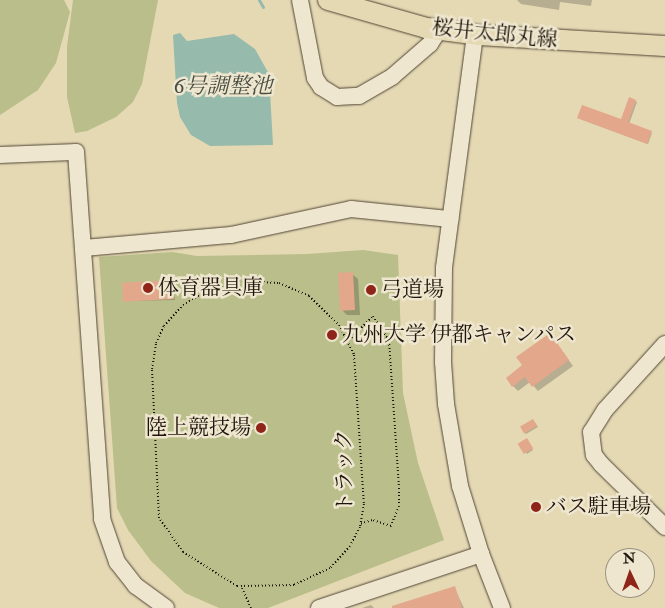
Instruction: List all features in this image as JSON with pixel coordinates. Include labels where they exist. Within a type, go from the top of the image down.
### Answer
[{"type":"main road","name":"桜井太郎丸線","points":[[328,0],[390,20],[475,35],[665,46]]},
{"type":"street","points":[[300,0],[315,78],[321,87],[337,96],[359,96],[393,76],[430,44],[439,30]]},
{"type":"street","points":[[475,35],[450,219],[442,308],[446,404],[460,486],[481,554],[502,608]]},
{"type":"street","points":[[0,155],[76,152],[102,519],[117,562],[136,586],[166,608]]},
{"type":"street","points":[[84,248],[231,235],[351,209],[450,219]]},
{"type":"street","points":[[665,344],[605,410],[591,432],[594,454],[601,464],[665,527]]},
{"type":"street","points":[[319,608],[481,554]]},
{"type":"path","name":"トラック","points":[[247,281],[279,283],[309,296],[329,313],[349,340],[356,362],[364,504],[360,524],[342,557],[314,578],[294,585],[242,587],[209,571],[183,552],[159,518],[152,369],[158,339],[170,318],[185,303],[224,285],[247,281]]},
{"type":"path","points":[[349,340],[372,316],[389,341],[400,506],[391,526],[372,520],[360,524]]},
{"type":"path","points":[[242,587],[248,595],[251,608]]},
{"type":"green space","points":[[0,0],[64,0],[70,12],[56,63],[38,90],[0,115]]},
{"type":"green space","points":[[73,0],[158,0],[142,84],[133,102],[116,117],[87,131],[75,133],[67,97],[67,47]]},
{"type":"green space","name":"陸上競技場","points":[[363,250],[398,255],[403,393],[418,463],[444,540],[268,608],[219,608],[185,593],[151,561],[128,530],[117,508],[99,257],[173,252],[197,256],[307,254]]},
{"type":"water","name":"6号調整池","points":[[180,33],[187,41],[234,34],[255,49],[269,74],[273,145],[210,146],[191,135],[180,117],[177,103],[173,35]]},
{"type":"building","points":[[629,97],[636,100],[628,122],[652,131],[647,144],[577,118],[582,105],[621,119]]},
{"type":"building","points":[[353,272],[355,310],[340,311],[338,273]]},
{"type":"building","name":"体育器具庫","points":[[173,280],[174,299],[123,302],[122,283]]},
{"type":"building","points":[[550,333],[569,360],[532,387],[525,377],[512,387],[506,378],[522,365],[516,357]]},
{"type":"building","points":[[533,419],[537,426],[524,433],[520,426]]},
{"type":"building","points":[[527,438],[533,448],[524,454],[518,444]]},
{"type":"building","points":[[455,586],[462,608],[392,608],[392,606]]},
{"type":"waterway","points":[[259,0],[263,7]]},
{"type":"place","name":"体育器具庫","points":[[148,288]]},
{"type":"place","name":"弓道場","points":[[371,290]]},
{"type":"place","name":"九州大学 伊都キャンパス","points":[[332,335]]},
{"type":"place","name":"陸上競技場","points":[[261,428]]},
{"type":"place","name":"バス駐車場","points":[[536,507]]}]
